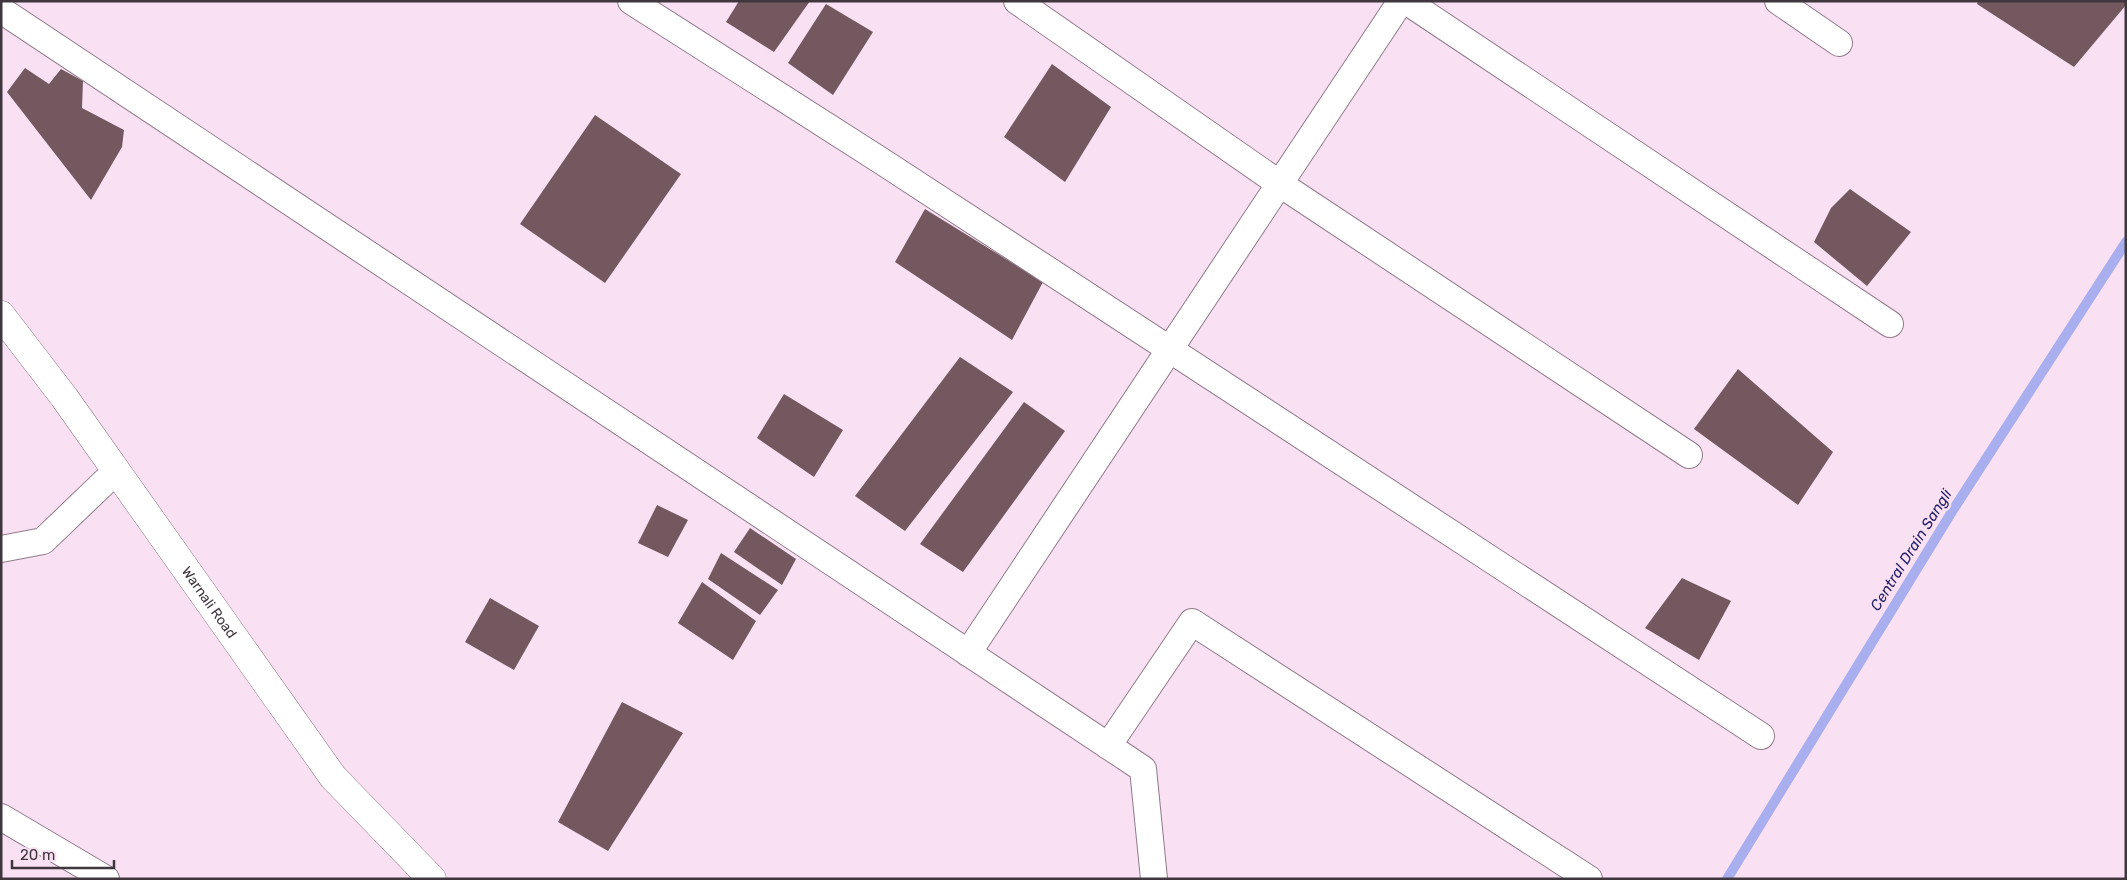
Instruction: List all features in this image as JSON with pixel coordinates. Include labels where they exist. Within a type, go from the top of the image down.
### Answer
[{"type":"main road","name":"Warnali Road","points":[[1,315],[64,397],[333,777],[424,876]]},
{"type":"street","points":[[631,1],[883,162],[1761,736]]},
{"type":"street","points":[[1017,1],[1280,184],[1689,455]]},
{"type":"street","points":[[968,653],[1401,1]]},
{"type":"street","points":[[1406,1],[1890,324]]},
{"type":"street","points":[[1778,1],[1839,43]]},
{"type":"street","points":[[1,10],[1143,769],[1154,879]]},
{"type":"street","points":[[1,550],[42,540],[116,470]]},
{"type":"street","points":[[1108,746],[1192,622],[1589,879]]},
{"type":"street","points":[[1,817],[106,879]]},
{"type":"building","points":[[739,1],[810,1],[774,52],[726,22]]},
{"type":"building","points":[[1978,1],[2126,1],[2126,5],[2074,67],[1977,4]]},
{"type":"building","points":[[826,4],[873,32],[833,95],[788,63]]},
{"type":"building","points":[[1052,64],[1111,107],[1065,182],[1004,137]]},
{"type":"building","points":[[25,68],[49,84],[61,69],[83,81],[82,108],[124,130],[122,147],[91,200],[7,92]]},
{"type":"building","points":[[595,115],[681,174],[605,283],[520,224]]},
{"type":"building","points":[[1850,189],[1911,232],[1867,286],[1814,242],[1831,208]]},
{"type":"building","points":[[925,209],[1043,282],[1012,340],[895,262]]},
{"type":"building","points":[[960,357],[1013,392],[905,531],[855,496]]},
{"type":"building","points":[[1738,369],[1833,452],[1798,505],[1694,429]]},
{"type":"building","points":[[784,394],[843,430],[814,477],[757,438]]},
{"type":"building","points":[[1024,402],[1065,431],[963,572],[920,544]]},
{"type":"building","points":[[657,505],[688,520],[668,557],[638,543]]},
{"type":"building","points":[[750,528],[796,559],[782,585],[734,552]]},
{"type":"building","points":[[721,553],[778,590],[760,615],[708,579]]},
{"type":"building","points":[[1682,578],[1731,601],[1699,660],[1645,628]]},
{"type":"building","points":[[702,582],[756,621],[733,660],[678,623]]},
{"type":"building","points":[[490,598],[539,626],[514,670],[465,642]]},
{"type":"building","points":[[622,702],[683,733],[608,851],[558,822]]},
{"type":"waterway","name":"Central Drain Sangli","points":[[1727,879],[1953,510],[2126,242]]}]
